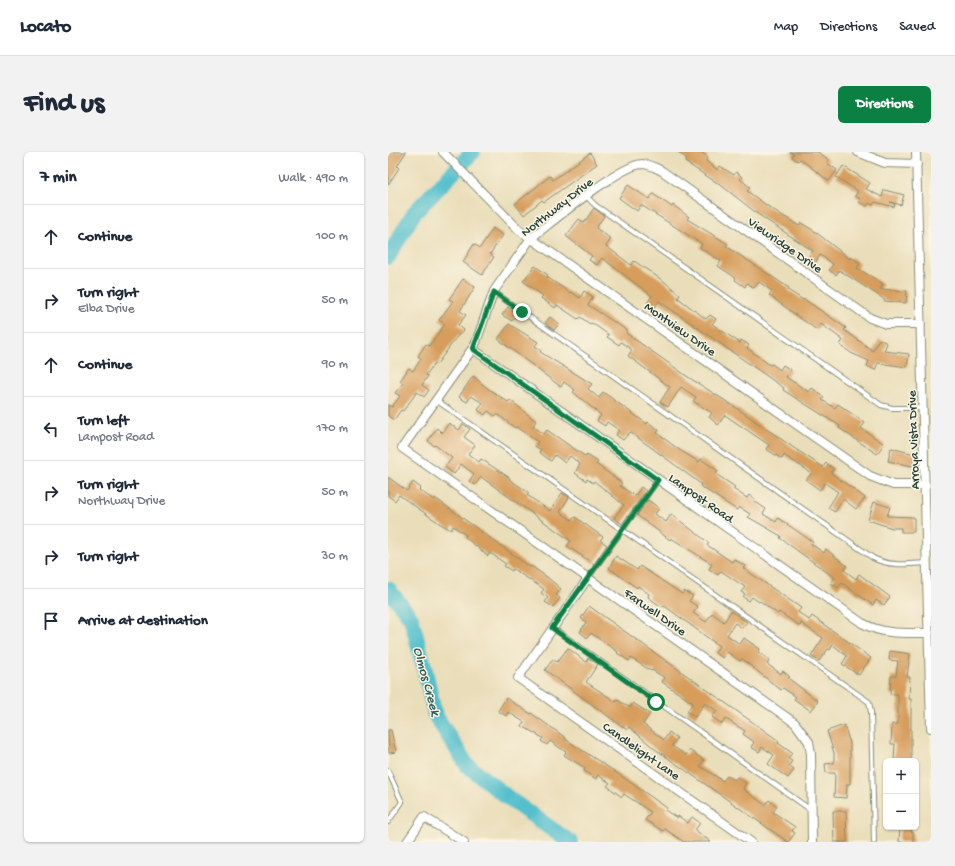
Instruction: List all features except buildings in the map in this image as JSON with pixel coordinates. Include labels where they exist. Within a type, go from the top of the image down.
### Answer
[{"type":"street","name":"Montview Drive","points":[[443,152],[508,220],[531,238],[870,476],[893,485],[926,485]]},
{"type":"street","points":[[858,152],[885,163],[917,164]]},
{"type":"street","name":"Arroya Vista Drive","points":[[916,152],[926,485],[931,728]]},
{"type":"street","name":"Viewridge Drive","points":[[643,164],[662,171],[870,318],[886,324],[921,324]]},
{"type":"street","name":"Northway Drive","points":[[402,448],[473,349],[494,292],[531,238],[621,171],[632,166],[643,164]]},
{"type":"street","name":"Lampost Road","points":[[473,349],[862,623],[875,630],[891,633],[929,633]]},
{"type":"street","name":"Farwell Drive","points":[[402,448],[795,723],[809,742],[811,754],[812,842]]},
{"type":"street","points":[[552,628],[588,578]]},
{"type":"street","name":"Candlelight Lane","points":[[552,628],[518,678],[751,842]]},
{"type":"street","points":[[407,842],[424,817],[464,842]]},
{"type":"lane","points":[[586,196],[602,209],[881,405],[892,408],[923,408]]},
{"type":"lane","points":[[494,292],[873,558],[882,563],[889,564],[928,563]]},
{"type":"lane","points":[[436,400],[869,702],[871,712],[874,842]]},
{"type":"lane","points":[[588,578],[658,480]]},
{"type":"lane","points":[[552,628],[812,810]]},
{"type":"lane","points":[[388,771],[402,802],[388,822]]},
{"type":"waterway","name":"Olmos Creek","points":[[388,257],[414,213],[473,152]]},
{"type":"waterway","name":"Olmos Creek","points":[[388,589],[411,618],[435,715],[467,765],[512,801],[570,842]]},
{"type":"route","points":[[522,312],[494,292],[473,349],[658,480],[552,628],[656,702]]}]
